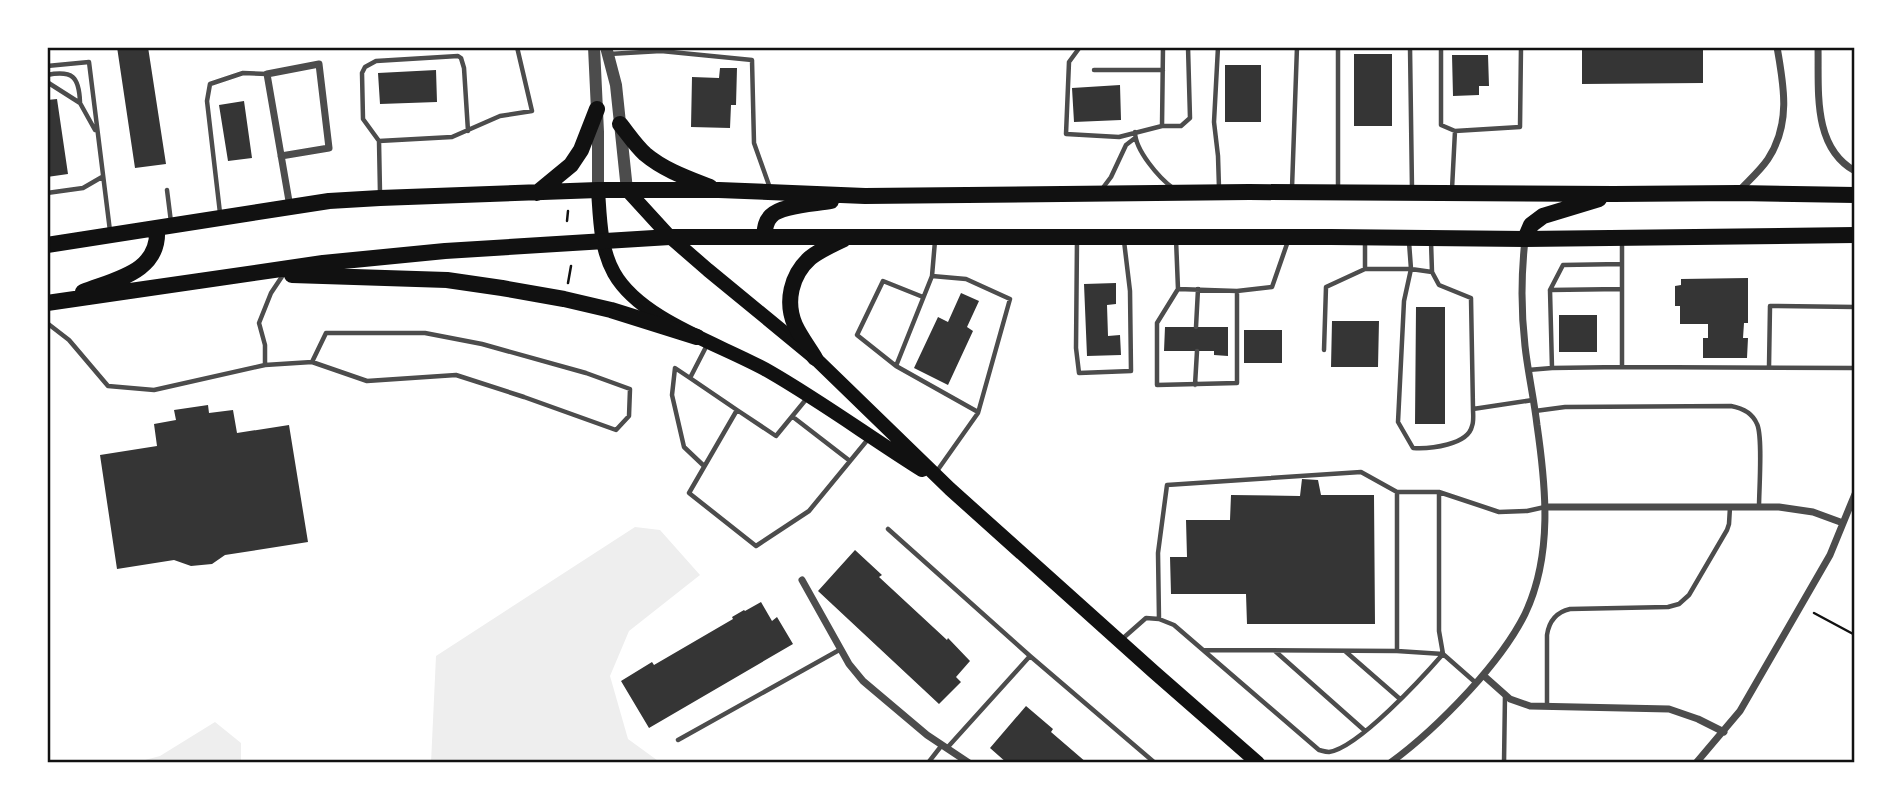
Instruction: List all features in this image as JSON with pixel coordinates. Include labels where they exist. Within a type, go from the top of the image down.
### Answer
[{"type":"highway","points":[[537,193],[571,165],[581,150],[597,110]]},
{"type":"highway","points":[[620,124],[653,160],[673,172],[719,190]]},
{"type":"highway","points":[[47,245],[329,201],[598,190],[719,190],[865,196],[1219,192],[1855,195]]},
{"type":"highway","points":[[1525,239],[1531,225],[1544,216],[1614,194]]},
{"type":"highway","points":[[764,237],[770,216],[779,210],[865,196]]},
{"type":"highway","points":[[54,302],[136,270],[153,254],[164,228]]},
{"type":"highway","points":[[54,302],[323,263],[445,250],[670,237],[1525,239],[1855,235]]},
{"type":"highway","points":[[815,358],[795,325],[790,306],[791,289],[808,260],[822,249],[850,237]]},
{"type":"highway","points":[[251,274],[447,279],[611,310],[703,340]]},
{"type":"main road","points":[[598,190],[602,242],[614,273],[650,310],[703,340],[771,373],[950,489]]},
{"type":"main road","points":[[628,190],[670,237],[815,358],[950,489],[1258,763]]},
{"type":"street","points":[[594,47],[598,190]]},
{"type":"street","points":[[1738,193],[1767,161],[1779,140],[1785,112],[1784,86],[1777,47]]},
{"type":"street","points":[[1818,47],[1819,97],[1825,135],[1834,154],[1855,171]]},
{"type":"street","points":[[607,51],[616,85],[628,190]]},
{"type":"street","points":[[281,156],[329,148],[319,64],[267,75],[281,156],[290,207]]},
{"type":"street","points":[[1390,763],[1427,733],[1483,675],[1514,633],[1534,593],[1542,551],[1545,507],[1544,477],[1528,370],[1522,292],[1525,239]]},
{"type":"street","points":[[1696,763],[1740,711],[1830,555],[1855,494]]},
{"type":"street","points":[[1545,507],[1796,508],[1829,516],[1843,523]]},
{"type":"street","points":[[802,580],[849,664],[863,681],[927,735],[969,763]]},
{"type":"street","points":[[1483,675],[1505,695],[1530,706],[1669,709],[1724,732]]},
{"type":"lane","points":[[379,141],[452,137],[500,116],[531,111],[517,47]]},
{"type":"lane","points":[[1080,47],[1069,61],[1066,134],[1119,137],[1163,126],[1181,126],[1190,118],[1188,47]]},
{"type":"lane","points":[[1163,47],[1163,126]]},
{"type":"lane","points":[[1218,47],[1214,122],[1219,192]]},
{"type":"lane","points":[[1292,192],[1297,47]]},
{"type":"lane","points":[[1338,47],[1338,193]]},
{"type":"lane","points":[[1410,47],[1412,193]]},
{"type":"lane","points":[[1441,47],[1441,125],[1455,131],[1520,127],[1521,47]]},
{"type":"lane","points":[[607,51],[661,51],[752,60],[754,143],[772,192]]},
{"type":"lane","points":[[380,198],[379,141],[363,119],[362,73],[365,67],[376,61],[458,56],[464,62],[468,131]]},
{"type":"lane","points":[[47,66],[89,62],[111,236]]},
{"type":"lane","points":[[1094,70],[1163,70]]},
{"type":"lane","points":[[47,75],[65,73],[74,76],[79,86],[80,103],[97,134]]},
{"type":"lane","points":[[220,219],[207,101],[210,84],[243,73],[267,75]]},
{"type":"lane","points":[[47,82],[80,103]]},
{"type":"lane","points":[[1452,193],[1455,131]]},
{"type":"lane","points":[[1135,135],[1153,169],[1179,193]]},
{"type":"lane","points":[[1099,193],[1111,177],[1126,145],[1135,135]]},
{"type":"lane","points":[[47,194],[83,188],[103,177]]},
{"type":"lane","points":[[164,228],[167,190]]},
{"type":"lane","points":[[896,366],[932,276],[935,237]]},
{"type":"lane","points":[[1077,237],[1076,348],[1079,373],[1131,370],[1130,291],[1124,237]]},
{"type":"lane","points":[[1176,237],[1178,289],[1157,323],[1157,385],[1237,383],[1237,291]]},
{"type":"lane","points":[[1178,289],[1237,291],[1272,287],[1289,237]]},
{"type":"lane","points":[[1365,237],[1365,269]]},
{"type":"lane","points":[[1622,237],[1622,366]]},
{"type":"lane","points":[[1409,238],[1411,269],[1404,301],[1398,422],[1413,448],[1429,449],[1464,438],[1472,428],[1473,409],[1471,298],[1439,285],[1432,272],[1430,238]]},
{"type":"lane","points":[[1552,368],[1550,290],[1563,265],[1622,264]]},
{"type":"lane","points":[[1324,350],[1326,287],[1365,269],[1432,272]]},
{"type":"lane","points":[[265,365],[265,345],[259,323],[271,293],[283,275]]},
{"type":"lane","points":[[932,276],[966,279],[1010,299],[978,413],[935,474]]},
{"type":"lane","points":[[923,297],[883,281],[857,335],[896,366],[978,413]]},
{"type":"lane","points":[[1196,327],[1198,289]]},
{"type":"lane","points":[[1550,290],[1622,289]]},
{"type":"lane","points":[[1769,367],[1770,306],[1855,307]]},
{"type":"lane","points":[[47,323],[69,340],[107,386],[154,390],[265,365],[312,362],[367,381],[456,375],[616,430],[629,416],[630,389],[586,373],[482,344],[425,333],[326,333],[312,362]]},
{"type":"lane","points":[[690,379],[703,340]]},
{"type":"lane","points":[[1195,385],[1197,351]]},
{"type":"lane","points":[[1528,370],[1622,366],[1855,368]]},
{"type":"lane","points":[[704,466],[684,447],[672,395],[675,368],[776,436],[808,397]]},
{"type":"lane","points":[[1473,409],[1533,400]]},
{"type":"lane","points":[[1535,411],[1565,407],[1738,407],[1750,413],[1759,430],[1759,507]]},
{"type":"lane","points":[[737,410],[689,493],[756,546],[809,511],[870,437]]},
{"type":"lane","points":[[792,416],[850,461]]},
{"type":"lane","points":[[1159,619],[1158,553],[1167,485],[1361,472],[1398,492],[1438,492],[1499,512],[1545,507]]},
{"type":"lane","points":[[1397,651],[1398,492]]},
{"type":"lane","points":[[1438,492],[1439,631],[1443,653],[1476,683]]},
{"type":"lane","points":[[1547,706],[1547,635],[1555,617],[1570,609],[1668,607],[1679,604],[1694,588],[1727,530],[1730,524],[1730,507]]},
{"type":"lane","points":[[888,529],[1155,763]]},
{"type":"lane","points":[[1120,641],[1146,618],[1159,619],[1174,625],[1319,750],[1327,752],[1343,747],[1364,730],[1420,681],[1443,653]]},
{"type":"lane","points":[[678,740],[841,649]]},
{"type":"lane","points":[[1203,650],[1443,653]]},
{"type":"lane","points":[[1274,651],[1364,730]]},
{"type":"lane","points":[[1344,651],[1400,699]]},
{"type":"lane","points":[[928,763],[1030,656]]},
{"type":"lane","points":[[1504,763],[1505,695]]},
{"type":"path","points":[[567,221],[568,211]]},
{"type":"path","points":[[567,290],[571,266]]},
{"type":"path","points":[[1814,613],[1855,635]]},
{"type":"shaded area","points":[[635,527],[660,530],[700,575],[629,631],[610,676],[628,739],[661,763],[431,763],[436,656]]},
{"type":"shaded area","points":[[215,722],[241,743],[241,763],[134,763],[160,756]]},
{"type":"building","points":[[117,47],[148,47],[166,164],[135,168]]},
{"type":"building","points":[[1582,47],[1703,47],[1703,83],[1582,84]]},
{"type":"building","points":[[1354,54],[1392,54],[1392,126],[1354,126]]},
{"type":"building","points":[[1452,55],[1488,55],[1489,86],[1479,86],[1479,95],[1453,96]]},
{"type":"building","points":[[1225,65],[1261,65],[1261,122],[1225,122]]},
{"type":"building","points":[[720,68],[737,68],[736,105],[731,105],[730,128],[691,127],[692,77],[719,78]]},
{"type":"building","points":[[436,70],[437,102],[380,104],[378,73]]},
{"type":"building","points":[[1120,85],[1121,120],[1074,122],[1072,88]]},
{"type":"building","points":[[57,99],[68,174],[47,177],[47,100]]},
{"type":"building","points":[[244,101],[252,158],[228,161],[219,105]]},
{"type":"building","points":[[1748,278],[1748,323],[1744,323],[1743,338],[1748,338],[1747,358],[1703,358],[1703,338],[1708,338],[1708,324],[1680,324],[1680,306],[1675,306],[1675,286],[1681,285],[1681,279]]},
{"type":"building","points":[[1116,283],[1116,304],[1107,305],[1108,336],[1120,335],[1121,355],[1087,356],[1084,284]]},
{"type":"building","points":[[961,293],[979,301],[967,327],[973,331],[948,385],[914,368],[938,317],[948,322]]},
{"type":"building","points":[[1416,307],[1445,307],[1445,424],[1415,424]]},
{"type":"building","points":[[1559,315],[1597,315],[1597,352],[1559,352]]},
{"type":"building","points":[[1332,321],[1379,321],[1378,367],[1331,367]]},
{"type":"building","points":[[1165,327],[1228,327],[1228,356],[1214,355],[1214,351],[1164,351]]},
{"type":"building","points":[[1244,330],[1282,330],[1282,363],[1244,363]]},
{"type":"building","points":[[208,405],[209,413],[233,410],[237,433],[289,425],[308,542],[225,555],[212,564],[191,566],[174,560],[117,569],[100,455],[157,446],[154,424],[176,420],[174,410]]},
{"type":"building","points":[[1302,479],[1318,480],[1321,495],[1374,495],[1375,624],[1247,624],[1246,594],[1171,594],[1170,557],[1187,557],[1186,520],[1230,520],[1231,495],[1300,496]]},
{"type":"building","points":[[855,550],[882,575],[879,577],[970,661],[956,677],[961,682],[939,704],[818,591]]},
{"type":"building","points":[[761,602],[772,621],[777,617],[793,644],[649,728],[621,681],[652,662],[654,665]]},
{"type":"building","points":[[1026,706],[1087,763],[1007,763],[990,748]]}]
